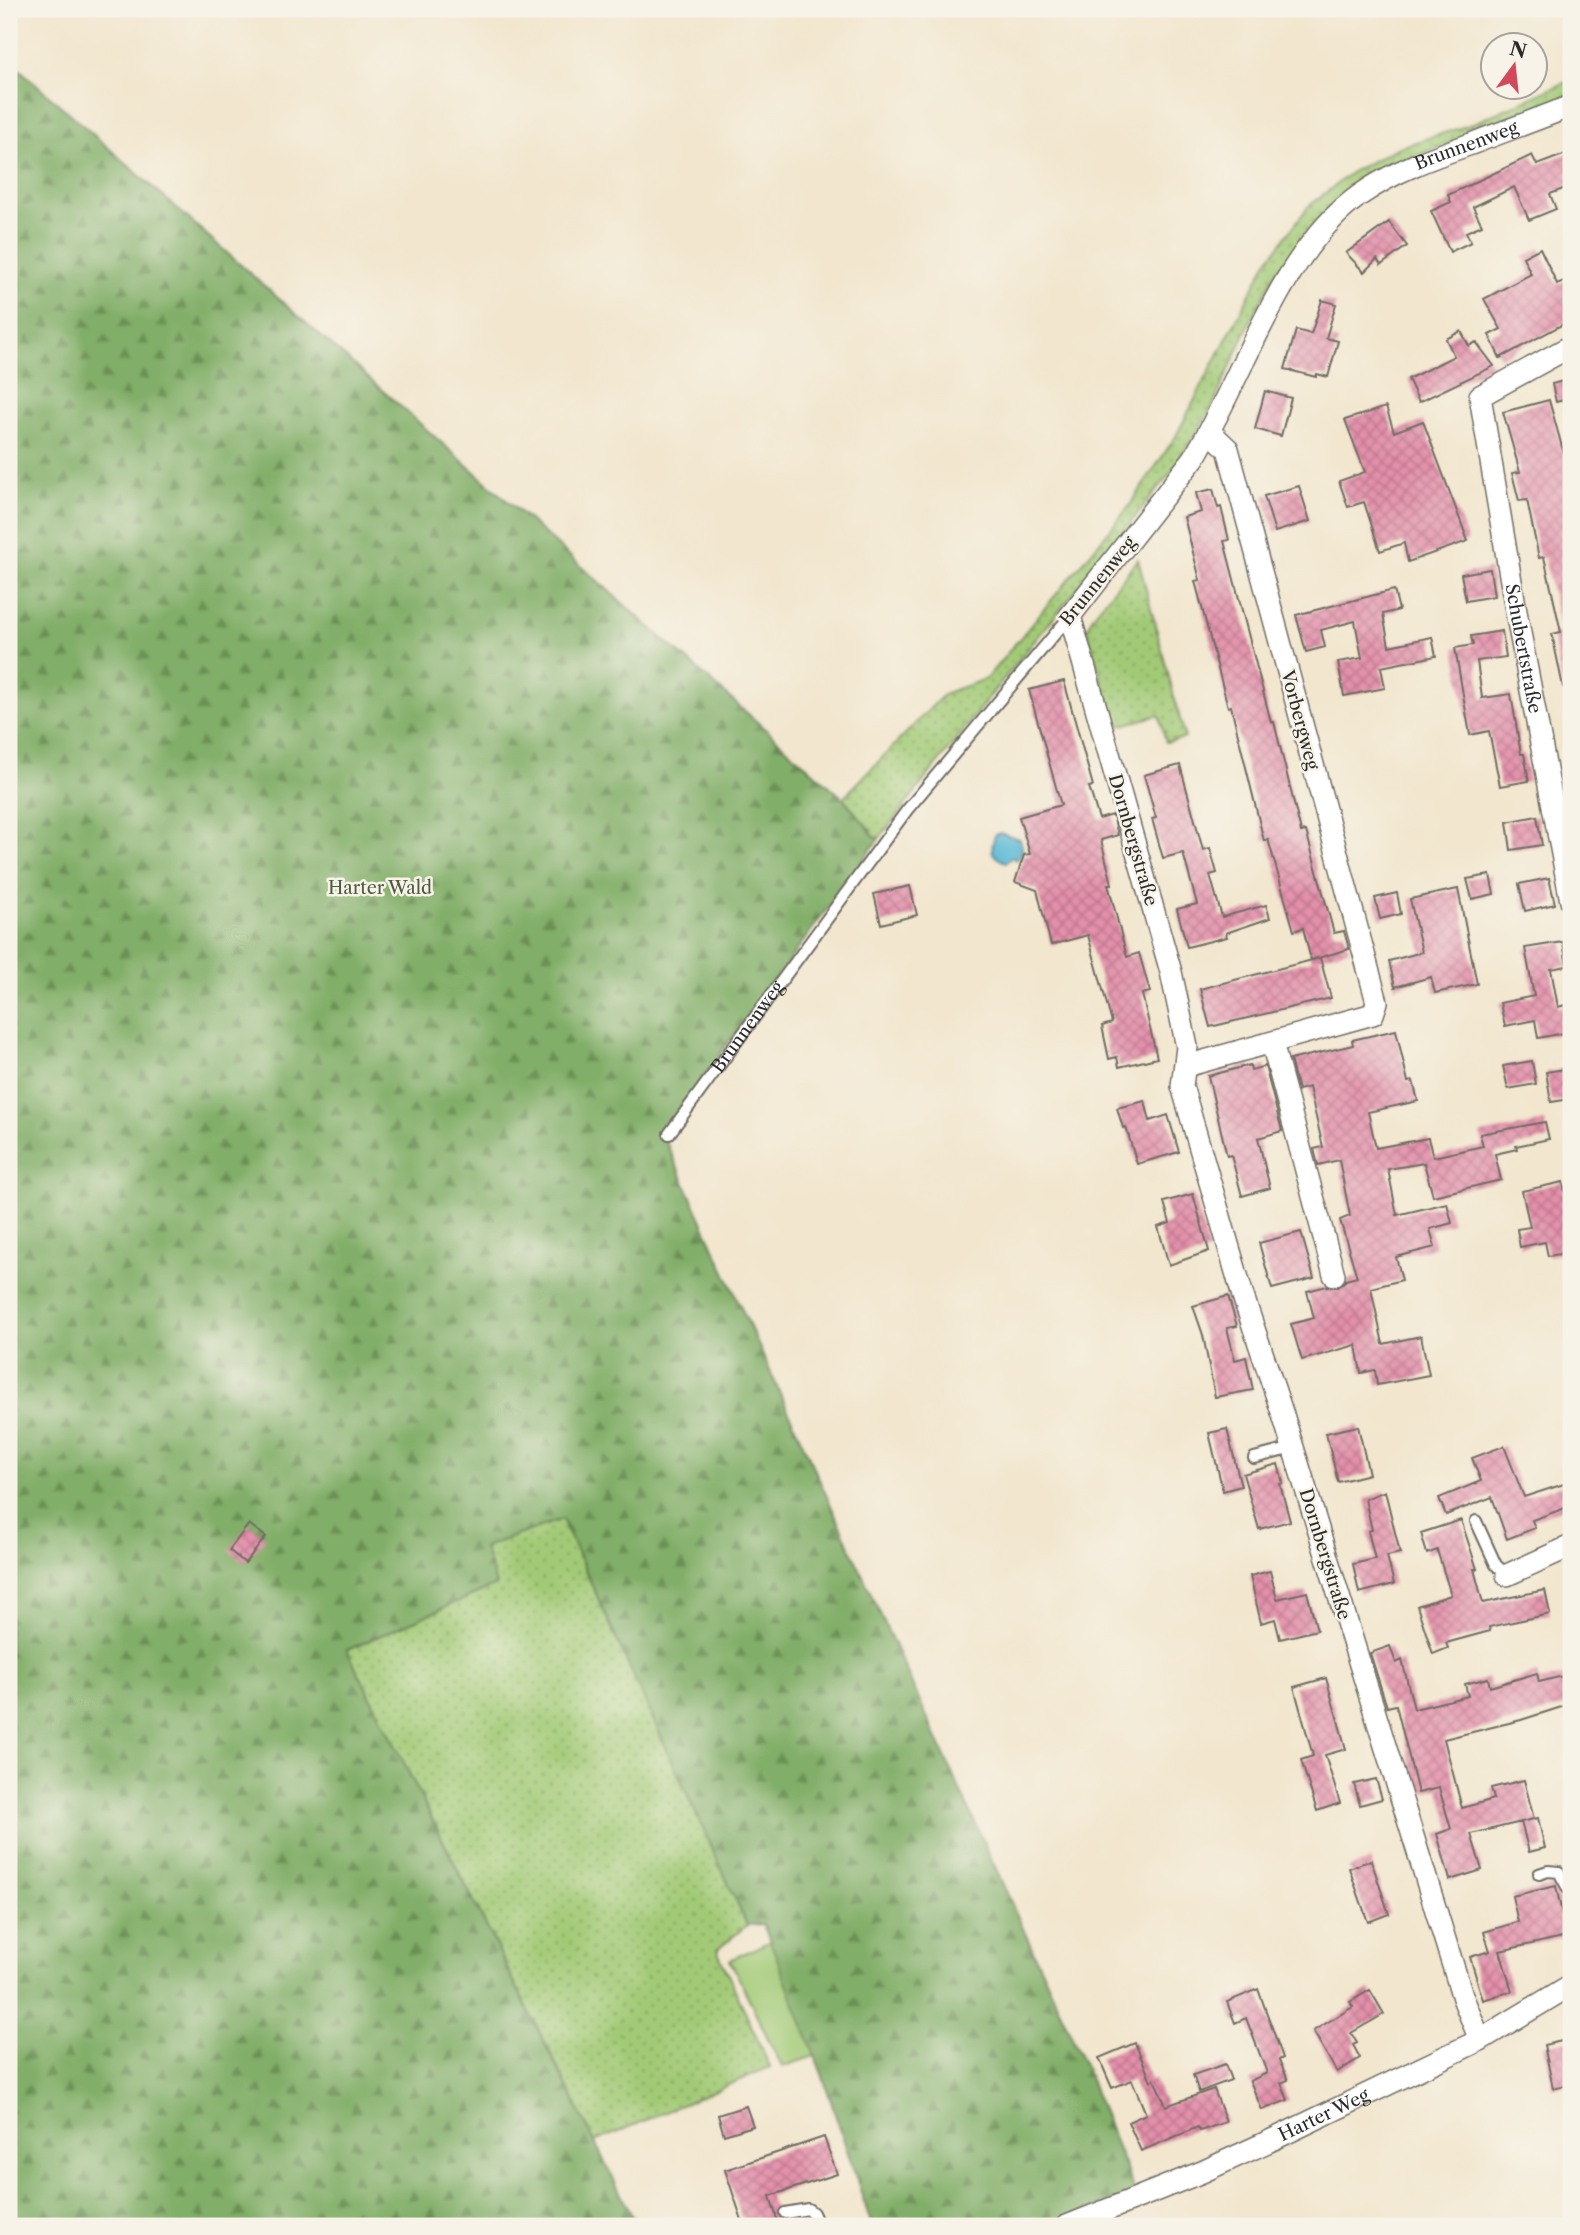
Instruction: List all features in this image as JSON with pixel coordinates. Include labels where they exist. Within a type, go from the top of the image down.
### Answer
[{"type":"street","name":"Brunnenweg","points":[[1070,616],[1186,469],[1210,432],[1276,299],[1331,219],[1360,195],[1422,162],[1571,106]]},
{"type":"street","name":"Schubertstraße","points":[[1571,346],[1480,396],[1515,605],[1571,901]]},
{"type":"street","name":"Vorbergweg","points":[[1210,432],[1228,449],[1377,1002],[1373,1014],[1272,1042]]},
{"type":"street","name":"Dornbergstraße","points":[[1070,616],[1171,972],[1187,1047],[1182,1086],[1243,1296],[1293,1448],[1459,1986],[1480,2040]]},
{"type":"street","points":[[1186,1066],[1272,1042],[1334,1275]]},
{"type":"street","points":[[1507,1575],[1571,1546]]},
{"type":"street","name":"Harter Weg","points":[[1067,2226],[1222,2164],[1480,2040],[1571,1985]]},
{"type":"lane","name":"Brunnenweg","points":[[669,1134],[907,810],[1070,616]]},
{"type":"lane","points":[[1254,1458],[1293,1448]]},
{"type":"lane","points":[[1476,1521],[1496,1565],[1507,1575]]},
{"type":"lane","points":[[1539,1874],[1559,1872],[1571,1894]]},
{"type":"lane","points":[[785,2213],[808,2209],[819,2226]]},
{"type":"green space","name":"Harter Wald","points":[[9,60],[843,798],[878,840],[662,1133],[1079,2052],[1135,2192],[1047,2226],[872,2226],[822,2074],[763,1924],[747,1925],[562,1519],[484,1547],[496,1585],[347,1650],[637,2226],[9,2226]]},
{"type":"green space","points":[[1571,80],[1571,97],[1390,166],[1343,195],[1323,215],[1275,274],[1250,322],[1212,408],[1171,473],[997,687],[878,840],[843,798],[945,693],[986,679],[1128,508],[1176,436],[1266,263],[1308,207],[1353,171],[1397,148],[1469,125],[1521,102],[1548,102],[1548,90]]},
{"type":"green space","points":[[1138,559],[1185,738],[1166,742],[1159,715],[1115,727],[1087,629],[1093,616]]},
{"type":"green space","points":[[562,1519],[747,1925],[717,1950],[770,2067],[595,2142],[347,1650],[496,1585],[484,1547]]},
{"type":"green space","points":[[770,1941],[815,2056],[782,2067],[730,1960]]},
{"type":"water","points":[[1000,833],[1020,839],[1022,850],[1016,860],[1013,857],[1006,862],[994,855],[993,840],[995,835]]},
{"type":"building","points":[[1571,152],[1571,186],[1550,194],[1556,209],[1529,220],[1514,187],[1473,207],[1482,225],[1466,232],[1471,242],[1450,252],[1431,211],[1451,202],[1448,195],[1532,155],[1537,165]]},
{"type":"building","points":[[1389,222],[1407,246],[1381,265],[1377,259],[1364,272],[1346,253]]},
{"type":"building","points":[[1540,248],[1557,284],[1571,278],[1571,320],[1500,358],[1489,335],[1501,329],[1484,299],[1531,274],[1523,257]]},
{"type":"building","points":[[1322,300],[1336,304],[1326,338],[1338,341],[1328,377],[1317,374],[1316,377],[1285,369],[1296,330],[1311,334]]},
{"type":"building","points":[[1461,331],[1469,346],[1476,342],[1494,366],[1419,402],[1408,379],[1454,356],[1446,339]]},
{"type":"building","points":[[1571,379],[1571,398],[1556,402],[1552,384]]},
{"type":"building","points":[[1265,391],[1291,398],[1281,436],[1255,429]]},
{"type":"building","points":[[1549,400],[1564,454],[1571,452],[1571,686],[1563,687],[1552,634],[1561,632],[1544,557],[1539,558],[1527,500],[1519,501],[1512,473],[1520,472],[1503,412]]},
{"type":"building","points":[[1386,407],[1394,432],[1423,421],[1468,541],[1408,562],[1404,543],[1380,551],[1364,502],[1348,507],[1339,481],[1365,472],[1345,420]]},
{"type":"building","points":[[1299,486],[1310,521],[1275,532],[1264,496]]},
{"type":"building","points":[[1213,489],[1218,508],[1221,507],[1229,540],[1224,541],[1301,832],[1306,831],[1334,933],[1344,931],[1349,949],[1311,960],[1303,928],[1294,931],[1268,839],[1264,841],[1231,706],[1228,707],[1195,581],[1200,580],[1184,517],[1201,512],[1196,493]]},
{"type":"building","points":[[1490,569],[1494,596],[1466,601],[1461,574]]},
{"type":"building","points":[[1394,590],[1399,610],[1383,614],[1389,646],[1432,637],[1436,656],[1381,667],[1385,688],[1344,696],[1338,662],[1362,658],[1355,621],[1321,630],[1325,647],[1306,652],[1296,615]]},
{"type":"building","points":[[1502,631],[1506,657],[1477,661],[1482,698],[1511,694],[1521,754],[1524,754],[1529,781],[1500,786],[1489,731],[1470,735],[1455,648],[1473,645],[1471,636]]},
{"type":"building","points":[[1064,681],[1093,786],[1089,787],[1099,819],[1113,815],[1118,835],[1101,840],[1112,884],[1108,884],[1127,957],[1139,953],[1150,992],[1142,994],[1157,1058],[1119,1067],[1117,1057],[1109,1059],[1102,1026],[1112,1023],[1088,935],[1051,945],[1037,890],[1015,882],[1024,855],[1030,854],[1019,817],[1061,805],[1029,690]]},
{"type":"building","points":[[1180,765],[1203,850],[1210,848],[1217,873],[1210,875],[1222,917],[1266,905],[1270,918],[1226,933],[1227,937],[1187,947],[1177,909],[1197,904],[1183,853],[1163,858],[1152,819],[1156,818],[1144,775]]},
{"type":"building","points":[[1537,816],[1542,845],[1511,850],[1507,822]]},
{"type":"building","points":[[1490,875],[1494,894],[1472,899],[1467,879]]},
{"type":"building","points":[[1549,878],[1555,904],[1525,911],[1519,884]]},
{"type":"building","points":[[910,886],[917,915],[881,924],[874,894]]},
{"type":"building","points":[[1458,889],[1477,984],[1435,993],[1431,977],[1395,987],[1389,961],[1422,952],[1410,899]]},
{"type":"building","points":[[1397,893],[1401,914],[1380,919],[1375,898]]},
{"type":"building","points":[[1563,942],[1567,966],[1551,969],[1558,1007],[1565,1005],[1570,1032],[1538,1038],[1535,1020],[1505,1026],[1500,1003],[1534,996],[1525,948]]},
{"type":"building","points":[[1320,958],[1331,998],[1210,1027],[1200,989]]},
{"type":"building","points":[[1396,1030],[1408,1082],[1413,1081],[1418,1101],[1368,1112],[1376,1148],[1428,1138],[1433,1157],[1483,1146],[1480,1134],[1545,1122],[1549,1139],[1495,1154],[1501,1180],[1433,1196],[1424,1163],[1388,1169],[1397,1215],[1447,1203],[1452,1223],[1430,1229],[1435,1247],[1396,1257],[1402,1280],[1371,1288],[1383,1344],[1421,1336],[1429,1375],[1377,1385],[1375,1370],[1361,1373],[1356,1345],[1302,1360],[1291,1324],[1314,1318],[1307,1291],[1327,1286],[1338,1287],[1346,1280],[1357,1277],[1340,1220],[1350,1216],[1339,1160],[1318,1165],[1314,1149],[1323,1147],[1309,1087],[1298,1090],[1290,1060],[1353,1045],[1352,1040]]},
{"type":"building","points":[[1532,1061],[1536,1084],[1508,1089],[1503,1066]]},
{"type":"building","points":[[1250,1065],[1251,1070],[1265,1066],[1282,1131],[1258,1138],[1270,1188],[1242,1196],[1231,1155],[1227,1156],[1208,1076]]},
{"type":"building","points":[[1571,1068],[1571,1099],[1551,1102],[1546,1072]]},
{"type":"building","points":[[1145,1101],[1150,1121],[1168,1115],[1179,1152],[1137,1164],[1117,1108]]},
{"type":"building","points":[[1563,1182],[1571,1228],[1571,1252],[1548,1256],[1545,1242],[1520,1247],[1517,1229],[1530,1227],[1522,1191]]},
{"type":"building","points":[[1193,1194],[1209,1251],[1169,1265],[1158,1227],[1170,1223],[1164,1202]]},
{"type":"building","points":[[1301,1232],[1314,1278],[1272,1289],[1259,1243]]},
{"type":"building","points":[[1228,1296],[1237,1326],[1227,1328],[1235,1360],[1246,1357],[1253,1390],[1215,1397],[1203,1335],[1193,1306]]},
{"type":"building","points":[[1358,1426],[1369,1474],[1338,1482],[1326,1433]]},
{"type":"building","points":[[1227,1429],[1241,1486],[1223,1491],[1209,1433]]},
{"type":"building","points":[[1504,1446],[1524,1497],[1564,1484],[1571,1506],[1532,1520],[1535,1528],[1507,1539],[1492,1497],[1446,1515],[1439,1498],[1481,1481],[1472,1458]]},
{"type":"building","points":[[1278,1464],[1283,1483],[1280,1484],[1290,1521],[1259,1529],[1243,1474]]},
{"type":"building","points":[[1385,1491],[1400,1553],[1387,1556],[1394,1584],[1359,1593],[1353,1564],[1375,1559],[1368,1531],[1372,1530],[1365,1499]]},
{"type":"building","points":[[1461,1520],[1477,1569],[1474,1569],[1483,1603],[1545,1590],[1550,1614],[1489,1627],[1490,1631],[1446,1643],[1448,1648],[1433,1654],[1417,1606],[1451,1595],[1437,1550],[1427,1554],[1421,1533]]},
{"type":"building","points":[[249,1524],[266,1537],[245,1563],[229,1550]]},
{"type":"building","points":[[1270,1571],[1277,1599],[1307,1592],[1317,1630],[1280,1639],[1275,1619],[1261,1623],[1250,1576]]},
{"type":"building","points":[[1390,1646],[1396,1663],[1402,1660],[1414,1709],[1468,1696],[1465,1684],[1488,1678],[1490,1687],[1537,1673],[1539,1682],[1571,1674],[1571,1704],[1521,1720],[1444,1739],[1462,1808],[1494,1799],[1491,1788],[1524,1780],[1534,1819],[1471,1834],[1482,1870],[1450,1880],[1437,1834],[1451,1829],[1439,1788],[1418,1793],[1396,1705],[1387,1707],[1370,1653]]},
{"type":"building","points":[[1326,1678],[1346,1749],[1325,1755],[1340,1803],[1317,1811],[1301,1760],[1313,1756],[1294,1687]]},
{"type":"building","points":[[1376,1779],[1382,1799],[1360,1805],[1354,1784]]},
{"type":"building","points":[[1538,1818],[1545,1848],[1529,1852],[1521,1822]]},
{"type":"building","points":[[1371,1860],[1389,1914],[1368,1922],[1349,1868]]},
{"type":"building","points":[[1556,1886],[1567,1936],[1500,1951],[1512,1991],[1483,2000],[1470,1957],[1490,1951],[1484,1932],[1518,1922],[1512,1896]]},
{"type":"building","points":[[1258,1989],[1283,2058],[1279,2060],[1288,2080],[1281,2083],[1288,2100],[1262,2110],[1250,2081],[1267,2073],[1246,2018],[1235,2023],[1227,2002]]},
{"type":"building","points":[[1370,1990],[1384,2014],[1351,2033],[1357,2043],[1353,2045],[1360,2058],[1337,2072],[1313,2031],[1353,2007],[1350,2002]]},
{"type":"building","points":[[1571,2039],[1571,2084],[1553,2088],[1544,2045]]},
{"type":"building","points":[[1135,2043],[1151,2081],[1154,2079],[1166,2106],[1214,2089],[1226,2122],[1200,2131],[1198,2127],[1141,2151],[1128,2122],[1146,2114],[1132,2080],[1112,2088],[1099,2058]]},
{"type":"building","points":[[1225,2064],[1231,2080],[1199,2092],[1193,2075]]},
{"type":"building","points":[[746,2106],[753,2126],[724,2135],[718,2115]]},
{"type":"building","points":[[824,2137],[837,2174],[770,2196],[779,2226],[744,2226],[725,2170]]}]
